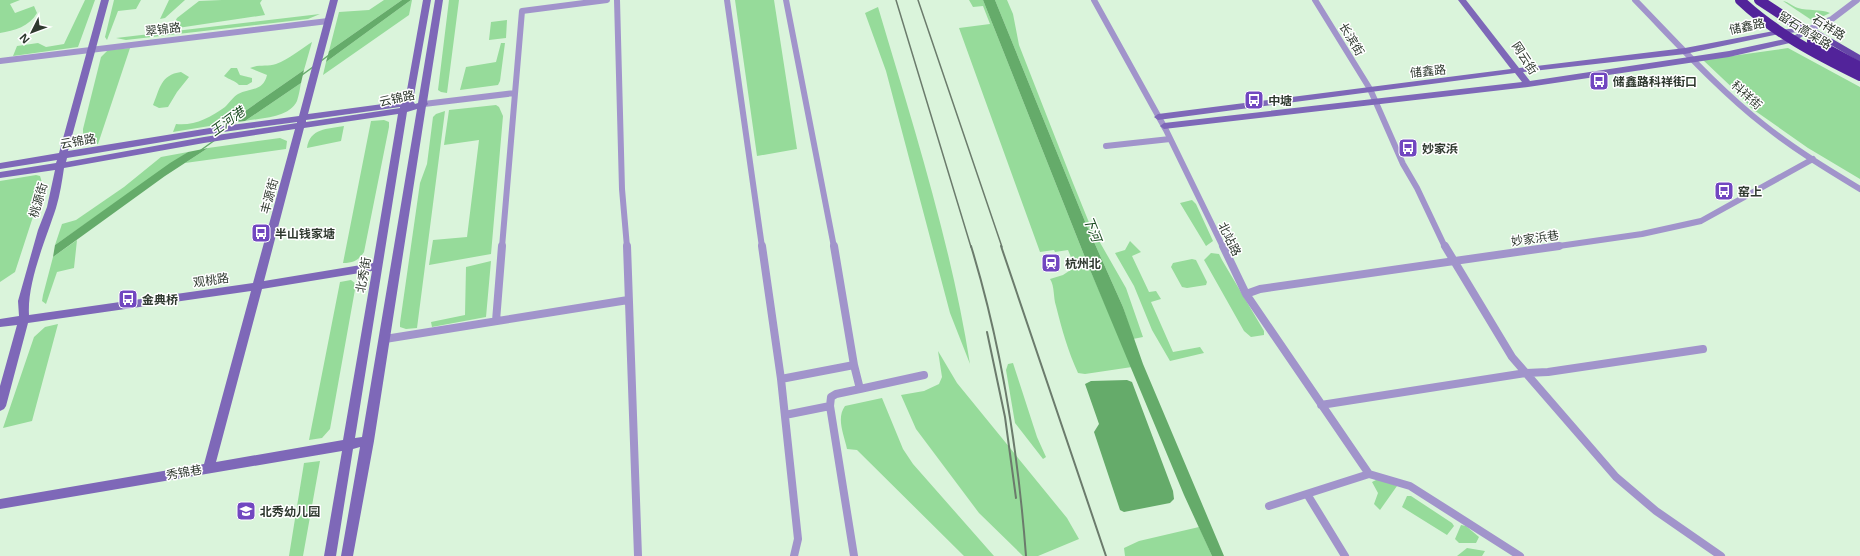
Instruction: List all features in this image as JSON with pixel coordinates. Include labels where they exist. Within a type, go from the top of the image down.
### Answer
[{"type":"highway","name":"留石高架路","points":[[1740,0],[1766,21],[1798,42],[1860,77]]},
{"type":"highway","name":"留石高架路","points":[[1744,0],[1809,45],[1860,71]]},
{"type":"highway","name":"留石高架路","points":[[1752,0],[1814,42],[1860,67]]},
{"type":"highway","name":"留石高架路","points":[[1759,0],[1825,43],[1860,60]]},
{"type":"main road","points":[[1736,0],[1761,21],[1778,32],[1832,65],[1860,77]]},
{"type":"main road","name":"石祥路","points":[[1767,0],[1860,60]]},
{"type":"street","name":"桃源街","points":[[0,406],[24,319],[23,301],[43,230],[52,207],[60,166],[105,0]]},
{"type":"street","name":"丰源街","points":[[209,468],[259,286],[334,0]]},
{"type":"street","name":"北秀街","points":[[330,556],[378,266],[406,106],[427,0]]},
{"type":"street","points":[[347,556],[368,441],[424,104],[439,0]]},
{"type":"street","points":[[496,321],[522,11],[607,0]]},
{"type":"street","points":[[617,0],[622,189],[638,556]]},
{"type":"street","points":[[727,0],[781,379],[798,539],[794,556]]},
{"type":"street","points":[[786,0],[837,263],[854,365],[860,389]]},
{"type":"street","name":"北站路","points":[[1094,0],[1164,126],[1246,294],[1369,474]]},
{"type":"street","name":"长滨街","points":[[1315,0],[1370,89],[1403,164],[1417,188],[1444,246],[1512,357],[1616,477],[1656,511],[1721,556]]},
{"type":"street","name":"网云街","points":[[1462,0],[1519,70]]},
{"type":"street","name":"网云街","points":[[1468,0],[1528,84]]},
{"type":"street","name":"科祥街","points":[[1635,0],[1685,51],[1691,60],[1753,116],[1784,140],[1860,189]]},
{"type":"street","points":[[1810,29],[1832,19],[1856,0]]},
{"type":"street","name":"翠锦路","points":[[0,61],[328,21]]},
{"type":"street","name":"储鑫路","points":[[1158,117],[1519,70],[1685,51],[1778,32],[1810,29]]},
{"type":"street","name":"储鑫路","points":[[1164,126],[1528,84],[1691,60],[1729,54],[1791,40],[1810,29]]},
{"type":"street","points":[[424,104],[515,93]]},
{"type":"street","name":"云锦路","points":[[0,175],[60,166],[302,122],[424,104]]},
{"type":"street","name":"云锦路","points":[[0,166],[241,126],[302,122]]},
{"type":"street","points":[[1106,146],[1170,139]]},
{"type":"street","name":"妙家浜巷","points":[[1246,294],[1260,289],[1642,234],[1701,221],[1813,159]]},
{"type":"street","name":"观桃路","points":[[0,323],[259,286],[378,266]]},
{"type":"street","points":[[385,339],[628,300]]},
{"type":"street","points":[[1321,405],[1526,373],[1548,372],[1703,349]]},
{"type":"street","points":[[781,379],[854,365]]},
{"type":"street","points":[[854,556],[830,406],[831,397],[836,394],[924,375]]},
{"type":"street","points":[[785,416],[830,406]]},
{"type":"street","name":"秀锦巷","points":[[0,504],[368,441]]},
{"type":"street","points":[[1269,506],[1369,474],[1410,486],[1520,556]]},
{"type":"street","points":[[1307,494],[1344,556]]},
{"type":"shaded area","points":[[0,0],[20,0],[10,4],[15,13],[34,6],[37,13],[26,25],[11,31],[0,33]]},
{"type":"shaded area","points":[[85,0],[95,0],[78,47],[13,56],[17,46],[38,43],[46,47],[64,44]]},
{"type":"shaded area","points":[[114,0],[141,0],[136,9],[118,11],[107,40],[105,37]]},
{"type":"shaded area","points":[[169,0],[185,0],[165,18],[160,19]]},
{"type":"shaded area","points":[[262,0],[260,3],[265,15],[171,29],[177,18],[199,1]]},
{"type":"shaded area","points":[[384,0],[402,0],[329,51],[339,12],[369,10]]},
{"type":"shaded area","points":[[402,0],[411,0],[326,62],[329,51]]},
{"type":"shaded area","points":[[411,0],[409,15],[323,75],[326,62]]},
{"type":"shaded area","points":[[449,0],[459,0],[447,93],[438,90]]},
{"type":"shaded area","points":[[735,0],[774,0],[797,149],[757,156]]},
{"type":"shaded area","points":[[969,0],[983,0],[1088,265],[1132,367],[1085,374],[1078,373],[1063,332],[1055,303],[1053,285],[1050,279],[1063,275],[1075,267],[1068,250],[1040,252],[959,28],[990,24],[983,6],[973,7]]},
{"type":"shaded area","points":[[983,0],[995,0],[1086,224],[1123,307],[1143,364],[1224,556],[1212,556],[1184,495],[1088,265]]},
{"type":"shaded area","points":[[995,0],[1007,0],[1013,14],[1019,45],[1073,183],[1090,225],[1126,288],[1143,337],[1133,339],[1123,307],[1086,224]]},
{"type":"shaded area","points":[[1783,1],[1798,8],[1830,13],[1813,21]]},
{"type":"shaded area","points":[[878,7],[942,229],[953,274],[970,364],[950,313],[886,71],[865,13]]},
{"type":"shaded area","points":[[320,14],[308,19],[126,40],[116,38]]},
{"type":"shaded area","points":[[507,20],[506,38],[489,40],[491,22]]},
{"type":"shaded area","points":[[312,42],[304,70],[228,123],[173,132],[176,124],[189,124],[208,118],[225,107],[238,94],[259,87],[267,75],[250,68],[281,62]]},
{"type":"shaded area","points":[[501,43],[505,43],[500,81],[498,85],[460,90],[466,67],[496,62]]},
{"type":"shaded area","points":[[130,48],[98,144],[86,144],[83,142],[83,129],[101,57],[108,50]]},
{"type":"shaded area","points":[[1788,48],[1860,87],[1860,179],[1808,148],[1751,108],[1739,94],[1703,60]]},
{"type":"shaded area","points":[[231,68],[237,68],[240,75],[252,78],[252,82],[247,85],[239,85],[224,76]]},
{"type":"shaded area","points":[[304,70],[301,83],[245,121],[228,123]]},
{"type":"shaded area","points":[[181,72],[189,77],[177,92],[168,107],[159,108],[153,105],[159,88],[165,80],[169,76]]},
{"type":"shaded area","points":[[301,83],[297,101],[288,111],[266,118],[245,121]]},
{"type":"shaded area","points":[[496,105],[499,107],[503,116],[491,254],[429,265],[433,240],[467,237],[479,140],[444,145],[449,110]]},
{"type":"shaded area","points":[[445,111],[417,328],[406,329],[400,327],[400,323],[420,183],[427,164],[433,117],[436,114]]},
{"type":"shaded area","points":[[384,120],[389,122],[389,127],[364,252],[360,258],[355,261],[343,263],[371,121]]},
{"type":"shaded area","points":[[344,126],[341,141],[307,148],[309,141],[316,133],[326,129]]},
{"type":"shaded area","points":[[280,138],[287,141],[286,149],[185,163],[208,148]]},
{"type":"shaded area","points":[[208,148],[165,176],[53,257],[55,245],[170,163],[188,152]]},
{"type":"shaded area","points":[[188,152],[55,245],[62,224],[76,220],[124,187],[161,157]]},
{"type":"shaded area","points":[[36,175],[40,176],[43,186],[15,272],[0,282],[0,181]]},
{"type":"shaded area","points":[[1192,200],[1196,204],[1213,241],[1206,246],[1180,203]]},
{"type":"shaded area","points":[[77,240],[74,268],[57,272],[46,304],[42,301],[53,257]]},
{"type":"shaded area","points":[[1130,241],[1141,252],[1132,256],[1149,292],[1156,291],[1161,299],[1151,302],[1173,352],[1200,347],[1204,353],[1170,361],[1152,330],[1134,286],[1115,253],[1125,250]]},
{"type":"shaded area","points":[[1211,253],[1219,254],[1264,331],[1264,335],[1251,337],[1244,331],[1204,260]]},
{"type":"shaded area","points":[[1192,259],[1196,260],[1207,282],[1206,285],[1187,288],[1182,287],[1171,267],[1173,263]]},
{"type":"shaded area","points":[[491,261],[486,317],[432,327],[431,322],[465,315],[466,267]]},
{"type":"shaded area","points":[[351,280],[356,284],[330,429],[322,438],[309,440],[340,282]]},
{"type":"shaded area","points":[[58,324],[32,421],[3,428],[34,337],[45,327]]},
{"type":"shaded area","points":[[938,351],[957,383],[1067,518],[1079,539],[1038,556],[1023,556],[979,513],[916,429],[901,395],[924,391],[939,384],[942,377]]},
{"type":"shaded area","points":[[1013,363],[1037,437],[1046,457],[1043,459],[1015,423],[1006,370],[1008,364]]},
{"type":"shaded area","points":[[1127,380],[1132,382],[1173,491],[1174,499],[1170,503],[1124,512],[1120,510],[1094,432],[1099,424],[1085,384],[1091,381]]},
{"type":"shaded area","points":[[882,398],[903,449],[913,464],[994,556],[964,556],[857,450],[847,449],[841,421],[842,411],[845,406]]},
{"type":"shaded area","points":[[320,461],[303,556],[289,556],[304,463]]},
{"type":"shaded area","points":[[1378,479],[1397,486],[1380,510],[1374,504],[1378,493],[1372,482]]},
{"type":"shaded area","points":[[1407,496],[1411,496],[1452,523],[1454,526],[1447,535],[1402,507]]},
{"type":"shaded area","points":[[1461,525],[1466,526],[1479,537],[1476,543],[1459,543],[1455,539]]},
{"type":"shaded area","points":[[1199,527],[1212,556],[1125,556],[1124,548],[1139,541]]},
{"type":"shaded area","points":[[1467,548],[1485,551],[1482,556],[1457,556]]},
{"type":"waterway","name":"王河港","points":[[321,61],[329,55]]},
{"type":"waterway","name":"王河港","points":[[302,75],[313,67]]},
{"type":"waterway","name":"王河港","points":[[201,150],[215,140]]},
{"type":"railway","points":[[896,0],[971,247]]},
{"type":"railway","points":[[918,0],[1002,247]]},
{"type":"railway","points":[[971,246],[992,322],[1007,400],[1023,517],[1026,556]]},
{"type":"railway","points":[[1001,246],[1106,556]]},
{"type":"railway","points":[[987,332],[1005,417],[1016,498]]},
{"type":"place","name":"储鑫路科祥街口","points":[[1599,81]]},
{"type":"place","name":"中塘","points":[[1254,100]]},
{"type":"place","name":"妙家浜","points":[[1408,148]]},
{"type":"place","name":"窑上","points":[[1724,191]]},
{"type":"place","name":"半山钱家塘","points":[[261,233]]},
{"type":"place","name":"杭州北","points":[[1051,263]]},
{"type":"place","name":"金典桥","points":[[128,299]]},
{"type":"place","name":"北秀幼儿园","points":[[246,511]]},
{"type":"water label","name":"下河","points":[[1093,229]]}]
